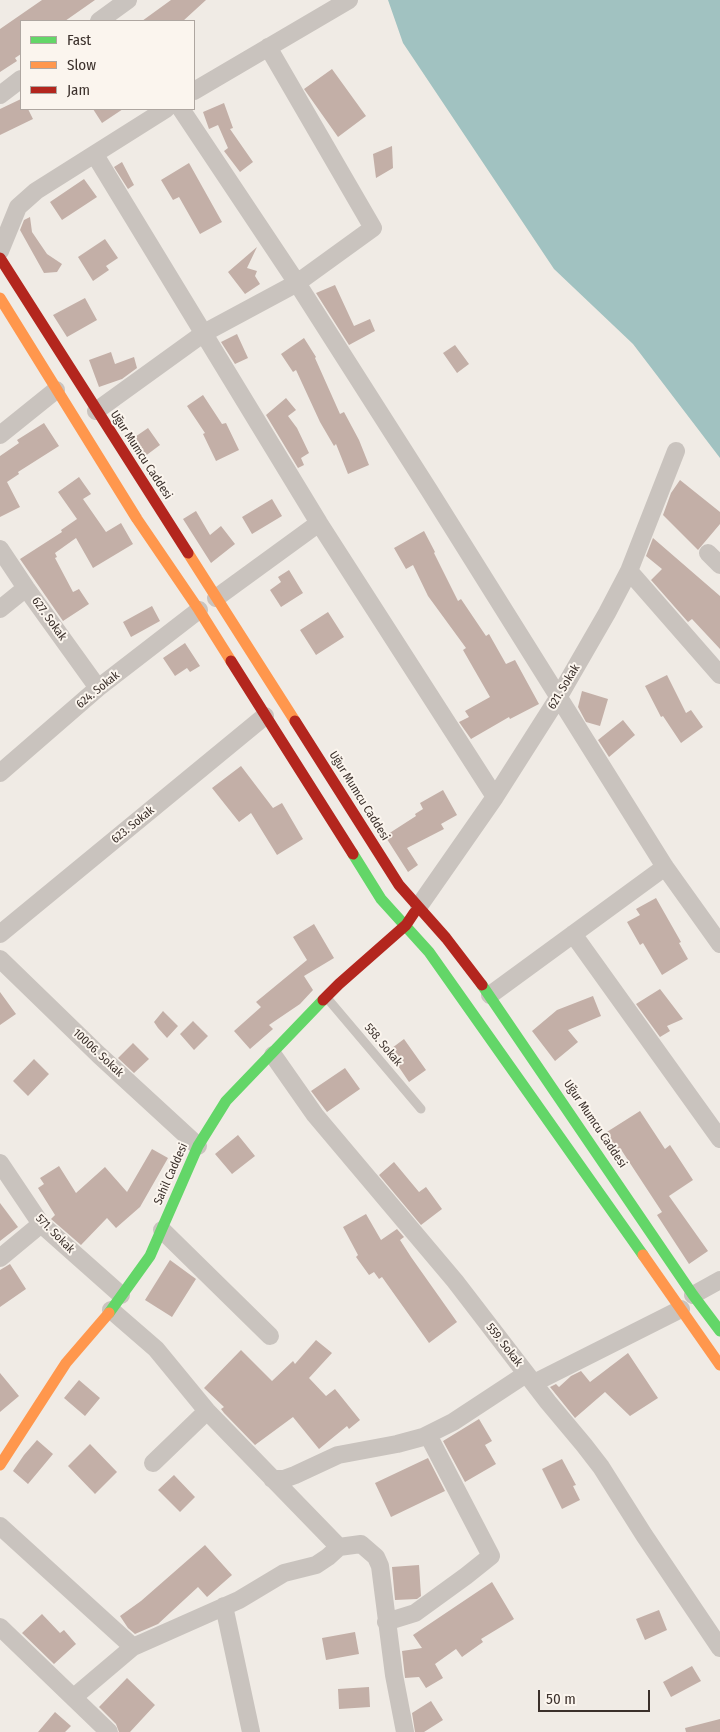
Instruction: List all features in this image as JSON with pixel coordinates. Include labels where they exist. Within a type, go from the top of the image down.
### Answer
[{"type":"street","points":[[101,20],[128,0]]},
{"type":"street","points":[[195,90],[348,0]]},
{"type":"street","points":[[96,411],[204,332],[297,283],[373,228],[268,47]]},
{"type":"street","points":[[0,95],[20,81]]},
{"type":"street","points":[[0,251],[18,206],[36,191],[164,110]]},
{"type":"street","points":[[182,110],[297,283],[665,867],[720,944]]},
{"type":"street","points":[[94,155],[320,523],[495,797]]},
{"type":"street","name":"Uğur Mumcu Caddesi","points":[[0,258],[399,885],[446,938],[490,995],[720,1331]]},
{"type":"street","points":[[0,298],[137,519],[198,610],[381,899],[429,952],[720,1365]]},
{"type":"street","points":[[0,435],[56,390]]},
{"type":"street","name":"621. Sokak","points":[[419,906],[495,797],[558,698],[629,572],[676,451]]},
{"type":"street","points":[[216,598],[320,523]]},
{"type":"street","name":"627. Sokak","points":[[0,549],[98,688]]},
{"type":"street","points":[[629,572],[720,675]]},
{"type":"street","points":[[0,609],[26,588]]},
{"type":"street","name":"624. Sokak","points":[[0,773],[98,688],[198,610]]},
{"type":"street","name":"623. Sokak","points":[[0,934],[266,716]]},
{"type":"street","points":[[490,995],[665,867]]},
{"type":"street","name":"Sahil Caddesi","points":[[0,1465],[66,1363],[110,1310],[150,1256],[198,1146],[226,1101],[273,1055],[338,984],[406,926],[419,906]]},
{"type":"street","points":[[573,934],[720,1139]]},
{"type":"street","name":"10006. Sokak","points":[[0,959],[99,1055],[198,1146]]},
{"type":"street","name":"559. Sokak","points":[[273,1055],[315,1114],[455,1281],[530,1379],[601,1467],[720,1648]]},
{"type":"street","name":"571. Sokak","points":[[0,1164],[41,1224],[121,1295]]},
{"type":"street","points":[[0,1258],[41,1224]]},
{"type":"street","points":[[162,1230],[270,1336]]},
{"type":"street","points":[[693,1294],[720,1280]]},
{"type":"street","points":[[272,1478],[284,1479],[296,1475],[338,1455],[402,1443],[428,1435],[530,1379],[681,1309]]},
{"type":"street","points":[[110,1310],[156,1349],[207,1412],[339,1547]]},
{"type":"street","points":[[153,1463],[207,1412]]},
{"type":"street","points":[[386,1622],[415,1613],[491,1556],[428,1435]]},
{"type":"street","points":[[0,1526],[133,1647]]},
{"type":"street","points":[[74,1698],[133,1647],[239,1600],[284,1573],[316,1565],[339,1547],[361,1544],[376,1557],[380,1566],[386,1622],[405,1732]]},
{"type":"street","points":[[224,1606],[251,1732]]},
{"type":"street","points":[[0,1627],[109,1732]]},
{"type":"lane","name":"558. Sokak","points":[[327,997],[421,1109]]},
{"type":"water","points":[[388,0],[720,0],[720,458],[633,344],[554,269],[403,43]]},
{"type":"building","points":[[42,0],[95,0],[66,20],[20,20],[20,55],[15,58],[17,61],[0,72],[0,29]]},
{"type":"building","points":[[171,0],[206,0],[184,20],[143,20]]},
{"type":"building","points":[[332,69],[366,116],[338,137],[304,89]]},
{"type":"building","points":[[20,99],[20,110],[28,110],[33,119],[0,135],[0,109]]},
{"type":"building","points":[[224,103],[233,128],[230,129],[253,162],[240,172],[224,151],[228,148],[218,125],[209,129],[203,112]]},
{"type":"building","points":[[94,110],[122,110],[102,123]]},
{"type":"building","points":[[392,146],[393,168],[376,178],[373,154]]},
{"type":"building","points":[[122,162],[134,185],[128,189],[114,167]]},
{"type":"building","points":[[189,163],[222,222],[200,234],[179,197],[173,200],[161,180]]},
{"type":"building","points":[[84,179],[97,197],[62,220],[50,202]]},
{"type":"building","points":[[30,217],[32,232],[47,254],[62,264],[57,272],[44,273],[20,230],[24,220]]},
{"type":"building","points":[[105,239],[118,258],[106,266],[109,270],[93,281],[78,257]]},
{"type":"building","points":[[257,247],[247,268],[257,271],[255,276],[260,284],[245,294],[228,272]]},
{"type":"building","points":[[335,285],[354,326],[370,319],[375,331],[349,345],[316,293]]},
{"type":"building","points":[[85,298],[97,320],[67,337],[53,315]]},
{"type":"building","points":[[237,334],[248,358],[235,364],[221,342]]},
{"type":"building","points":[[304,338],[316,357],[340,414],[344,412],[359,440],[369,465],[348,474],[336,444],[334,446],[320,422],[296,370],[293,372],[281,354]]},
{"type":"building","points":[[455,345],[469,364],[457,373],[443,353]]},
{"type":"building","points":[[111,352],[115,364],[134,357],[137,368],[122,379],[99,387],[89,360]]},
{"type":"building","points":[[203,395],[222,424],[226,423],[239,450],[216,461],[203,434],[205,433],[187,406]]},
{"type":"building","points":[[286,398],[296,410],[288,416],[297,428],[309,453],[301,458],[304,465],[298,468],[266,415]]},
{"type":"building","points":[[44,423],[59,446],[18,472],[19,474],[7,482],[20,507],[0,517],[0,456],[19,443],[17,440]]},
{"type":"building","points":[[148,428],[160,445],[144,457],[132,439]]},
{"type":"building","points":[[79,477],[91,494],[83,499],[106,532],[121,523],[133,544],[93,568],[76,538],[55,553],[57,557],[55,558],[73,592],[79,589],[89,604],[63,621],[20,559],[62,532],[61,530],[77,519],[58,492]]},
{"type":"building","points":[[680,480],[720,512],[720,524],[698,550],[663,515],[671,493]]},
{"type":"building","points":[[272,499],[282,516],[252,534],[242,517]]},
{"type":"building","points":[[196,511],[210,535],[221,526],[235,544],[211,563],[183,519]]},
{"type":"building","points":[[424,531],[458,601],[461,599],[486,636],[489,634],[506,664],[515,660],[539,704],[510,719],[509,717],[471,739],[459,722],[469,717],[465,711],[490,697],[463,650],[466,648],[428,596],[413,565],[406,569],[394,548]]},
{"type":"building","points":[[653,538],[720,596],[720,649],[692,619],[688,622],[651,580],[662,569],[646,556]]},
{"type":"building","points":[[289,570],[303,593],[281,607],[270,590],[281,582],[278,577]]},
{"type":"building","points":[[152,606],[160,621],[131,637],[123,622]]},
{"type":"building","points":[[328,612],[344,637],[316,655],[300,630]]},
{"type":"building","points":[[185,643],[200,666],[190,672],[187,668],[175,676],[163,658]]},
{"type":"building","points":[[667,675],[686,713],[691,710],[703,727],[681,743],[663,716],[661,717],[645,686]]},
{"type":"building","points":[[582,691],[608,699],[600,726],[586,722],[578,707]]},
{"type":"building","points":[[623,720],[635,735],[609,757],[598,740]]},
{"type":"building","points":[[241,766],[273,808],[282,803],[303,839],[277,855],[251,813],[239,822],[212,788]]},
{"type":"building","points":[[443,790],[457,815],[441,824],[444,829],[407,848],[418,865],[408,872],[385,836],[416,816],[415,814],[423,809],[420,803]]},
{"type":"building","points":[[656,898],[681,942],[679,943],[688,959],[662,975],[643,943],[640,945],[627,922],[640,915],[636,909]]},
{"type":"building","points":[[314,924],[334,958],[304,976],[313,990],[300,1004],[269,1025],[273,1029],[250,1049],[234,1031],[261,1007],[256,1002],[307,960],[293,937]]},
{"type":"building","points":[[660,989],[683,1019],[667,1026],[670,1031],[660,1037],[636,1004]]},
{"type":"building","points":[[0,992],[16,1014],[0,1025]]},
{"type":"building","points":[[593,996],[601,1016],[568,1030],[578,1042],[555,1061],[532,1031],[557,1010]]},
{"type":"building","points":[[163,1011],[178,1026],[167,1038],[154,1022]]},
{"type":"building","points":[[193,1021],[208,1036],[194,1050],[180,1034]]},
{"type":"building","points":[[404,1039],[426,1070],[409,1082],[388,1051]]},
{"type":"building","points":[[133,1043],[149,1059],[134,1073],[118,1058]]},
{"type":"building","points":[[34,1059],[49,1074],[28,1096],[13,1081]]},
{"type":"building","points":[[345,1068],[360,1089],[327,1112],[311,1091]]},
{"type":"building","points":[[640,1111],[665,1149],[670,1145],[693,1180],[669,1196],[708,1251],[689,1264],[657,1215],[662,1212],[622,1151],[615,1155],[602,1135]]},
{"type":"building","points":[[238,1135],[255,1156],[232,1174],[215,1154]]},
{"type":"building","points":[[152,1149],[168,1158],[140,1207],[116,1228],[107,1218],[81,1245],[51,1219],[55,1215],[38,1188],[44,1184],[40,1178],[59,1166],[76,1193],[105,1167],[127,1192]]},
{"type":"building","points":[[394,1162],[419,1192],[426,1187],[442,1209],[421,1225],[379,1175]]},
{"type":"building","points":[[0,1203],[18,1227],[0,1241]]},
{"type":"building","points":[[366,1214],[381,1240],[397,1229],[404,1237],[400,1240],[457,1322],[429,1343],[382,1277],[379,1279],[374,1272],[369,1275],[356,1257],[358,1255],[343,1227]]},
{"type":"building","points":[[170,1260],[196,1279],[172,1317],[145,1300]]},
{"type":"building","points":[[10,1264],[26,1289],[0,1307],[0,1270]]},
{"type":"building","points":[[316,1340],[332,1353],[309,1378],[326,1396],[335,1389],[360,1420],[349,1429],[347,1426],[319,1449],[293,1417],[255,1445],[224,1413],[221,1409],[224,1407],[204,1388],[241,1350],[272,1381],[293,1361],[295,1364]]},
{"type":"building","points":[[628,1353],[658,1398],[630,1416],[605,1392],[575,1418],[550,1387],[556,1384],[559,1387],[571,1376],[581,1371],[590,1382]]},
{"type":"building","points":[[0,1373],[19,1396],[0,1412]]},
{"type":"building","points":[[79,1380],[100,1398],[85,1416],[64,1398]]},
{"type":"building","points":[[479,1419],[492,1441],[485,1445],[496,1464],[465,1482],[443,1441]]},
{"type":"building","points":[[37,1440],[53,1454],[28,1484],[13,1471]]},
{"type":"building","points":[[90,1444],[117,1472],[95,1494],[68,1466]]},
{"type":"building","points":[[428,1458],[445,1491],[391,1517],[375,1483]]},
{"type":"building","points":[[562,1459],[576,1485],[573,1486],[580,1500],[562,1509],[542,1469]]},
{"type":"building","points":[[174,1475],[195,1497],[180,1512],[158,1490]]},
{"type":"building","points":[[205,1545],[232,1575],[207,1597],[198,1587],[158,1624],[135,1634],[128,1628],[120,1616],[141,1601]]},
{"type":"building","points":[[419,1565],[421,1596],[417,1599],[395,1600],[392,1567]]},
{"type":"building","points":[[492,1582],[514,1619],[481,1639],[483,1642],[462,1657],[456,1649],[435,1664],[443,1678],[426,1688],[419,1677],[405,1678],[402,1651],[422,1648],[413,1635]]},
{"type":"building","points":[[659,1610],[667,1630],[645,1640],[636,1619]]},
{"type":"building","points":[[42,1614],[60,1633],[64,1630],[76,1644],[54,1664],[22,1633]]},
{"type":"building","points":[[355,1632],[359,1654],[326,1660],[322,1638]]},
{"type":"building","points":[[692,1666],[701,1681],[671,1697],[663,1682]]},
{"type":"building","points":[[127,1678],[155,1705],[130,1732],[119,1732],[116,1724],[99,1707]]},
{"type":"building","points":[[369,1687],[370,1707],[339,1709],[338,1689]]},
{"type":"building","points":[[431,1701],[443,1720],[424,1732],[415,1732],[412,1713]]},
{"type":"building","points":[[55,1712],[71,1726],[65,1732],[38,1732]]},
{"type":"building","points":[[720,1719],[720,1732],[686,1732],[685,1728]]},
{"type":"traffic: fast","points":[[353,854],[381,899],[429,952],[643,1255]]},
{"type":"traffic: fast","points":[[482,985],[693,1295],[720,1331]]},
{"type":"traffic: fast","points":[[109,1313],[150,1256],[198,1146],[226,1101],[323,1000]]},
{"type":"traffic: slow","points":[[0,298],[137,519],[231,661]]},
{"type":"traffic: slow","points":[[188,553],[295,721]]},
{"type":"traffic: slow","points":[[643,1255],[720,1365]]},
{"type":"traffic: slow","points":[[0,1465],[66,1363],[109,1313]]},
{"type":"traffic: jam","points":[[0,258],[188,553]]},
{"type":"traffic: jam","points":[[231,661],[353,854]]},
{"type":"traffic: jam","points":[[295,721],[399,885],[446,938],[482,985]]},
{"type":"traffic: jam","points":[[323,1000],[406,925],[414,913]]}]
